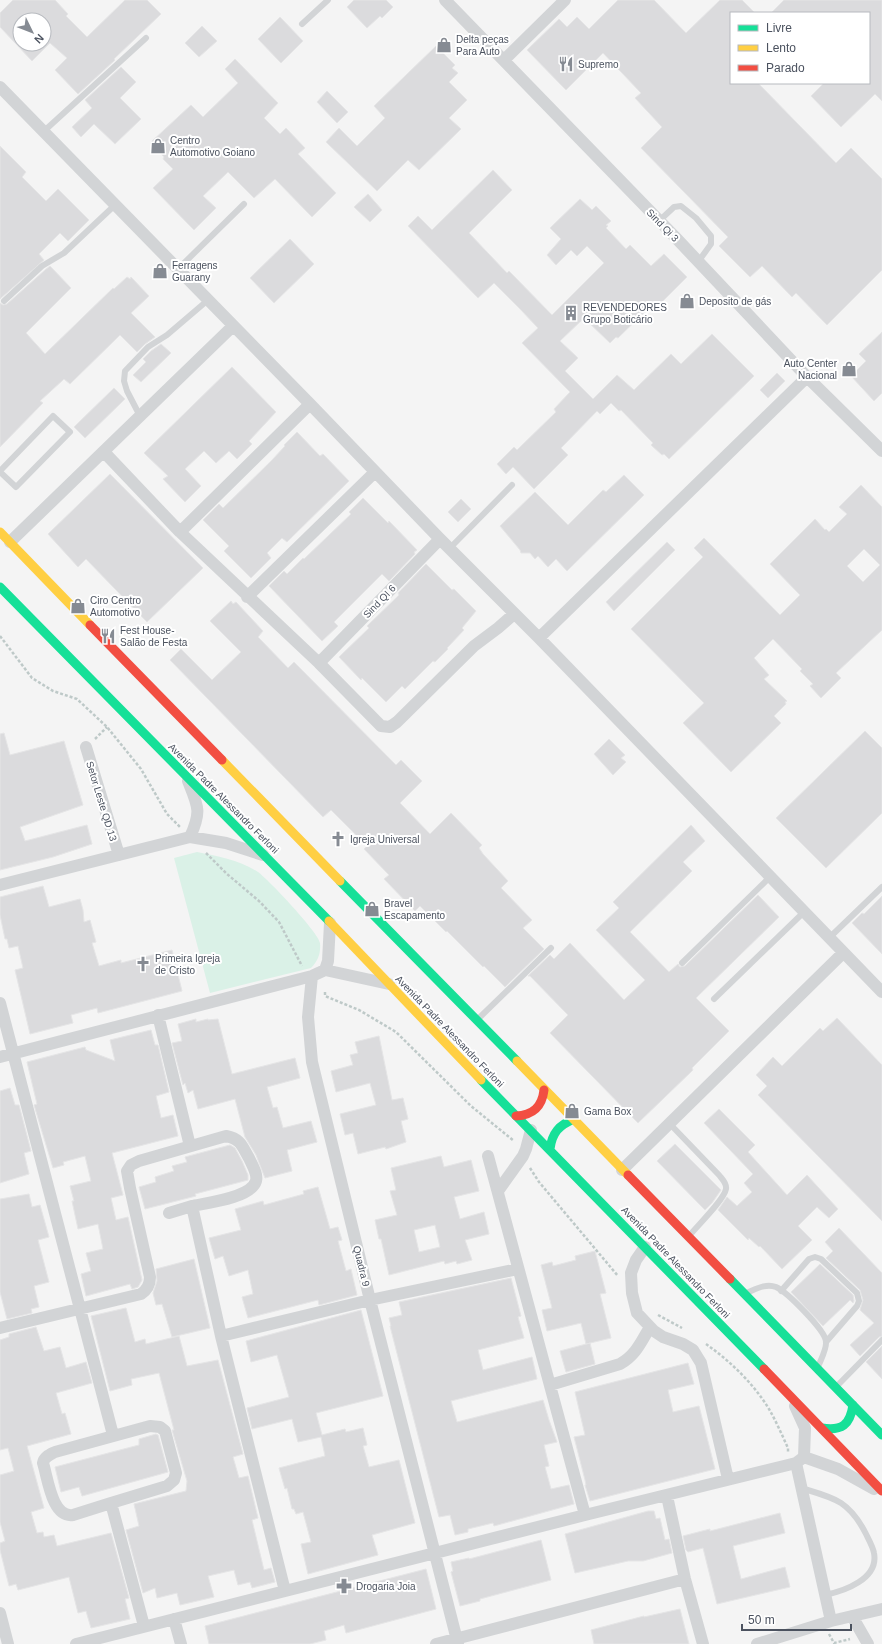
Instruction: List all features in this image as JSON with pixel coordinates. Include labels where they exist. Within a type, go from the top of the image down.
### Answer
[{"type":"main road","points":[[0,532],[882,1435]]},
{"type":"main road","name":"Avenida Padre Alessandro Ferloni","points":[[0,587],[187,778],[266,856],[516,1116],[822,1428],[882,1492]]},
{"type":"main road","points":[[516,1116],[529,1115],[537,1108],[543,1096],[544,1090]]},
{"type":"main road","points":[[550,1149],[552,1136],[557,1128],[574,1119]]},
{"type":"main road","points":[[822,1428],[838,1429],[843,1426],[852,1415],[852,1405]]},
{"type":"street","name":"Sind Qi 3","points":[[445,0],[807,376],[882,451]]},
{"type":"street","points":[[504,60],[565,0]]},
{"type":"street","points":[[0,88],[310,404],[440,539],[539,638],[882,992]]},
{"type":"street","points":[[10,542],[233,326]]},
{"type":"street","points":[[539,638],[807,376]]},
{"type":"street","points":[[180,532],[310,404]]},
{"type":"street","points":[[104,452],[180,532],[247,597],[319,663],[381,726],[390,727],[397,722],[474,646],[514,614]]},
{"type":"street","points":[[247,597],[375,472]]},
{"type":"street","name":"Sind QI 6","points":[[319,663],[440,539]]},
{"type":"street","name":"Setor Leste QD 13","points":[[86,747],[119,855]]},
{"type":"street","points":[[187,778],[196,801],[198,815],[190,837]]},
{"type":"street","points":[[0,885],[190,837],[226,843],[266,856]]},
{"type":"street","points":[[325,970],[328,961],[330,923]]},
{"type":"street","points":[[622,1170],[843,953]]},
{"type":"street","points":[[0,1057],[312,976],[325,970],[389,984]]},
{"type":"street","name":"Quadra 9","points":[[312,976],[308,1017],[312,1062],[370,1300],[457,1641]]},
{"type":"street","points":[[0,1003],[112,1435]]},
{"type":"street","points":[[158,1015],[190,1146]]},
{"type":"street","points":[[498,1191],[523,1156],[530,1130]]},
{"type":"street","points":[[0,1328],[145,1292],[149,1285],[150,1277],[130,1188],[128,1171],[131,1165],[139,1161],[226,1136],[235,1138],[241,1143],[256,1174],[256,1182],[252,1187],[239,1196],[192,1206],[169,1213]]},
{"type":"street","points":[[488,1156],[585,1515]]},
{"type":"street","points":[[192,1206],[221,1336],[285,1591]]},
{"type":"street","points":[[645,1247],[636,1260],[631,1273],[632,1293],[637,1313],[662,1337],[683,1344],[693,1350],[701,1364],[728,1479]]},
{"type":"street","points":[[221,1336],[370,1300],[518,1269]]},
{"type":"street","points":[[550,1385],[620,1364],[634,1354],[650,1327]]},
{"type":"street","points":[[791,1396],[805,1428],[796,1462],[825,1595],[827,1623]]},
{"type":"street","points":[[150,1426],[160,1426],[165,1431],[176,1473],[174,1480],[167,1486],[111,1503],[67,1516],[55,1504],[43,1464],[46,1456],[112,1435],[150,1426]]},
{"type":"street","points":[[76,1644],[585,1515],[667,1496],[796,1462],[838,1469],[882,1492]]},
{"type":"street","points":[[667,1496],[685,1580],[703,1644]]},
{"type":"street","points":[[111,1503],[144,1626]]},
{"type":"street","points":[[436,1644],[457,1641],[685,1580]]},
{"type":"street","points":[[765,1643],[827,1623],[882,1609]]},
{"type":"street","points":[[0,1613],[8,1644]]},
{"type":"street","points":[[852,1616],[866,1640]]},
{"type":"street","points":[[174,1619],[181,1644]]},
{"type":"lane","points":[[302,24],[328,0]]},
{"type":"lane","points":[[43,132],[146,38]]},
{"type":"lane","points":[[178,269],[244,204]]},
{"type":"lane","points":[[4,301],[42,266],[64,253],[115,205]]},
{"type":"lane","points":[[659,221],[674,207],[681,206],[696,218],[711,236],[710,244],[698,262]]},
{"type":"lane","points":[[140,416],[127,391],[124,381],[125,372],[148,347],[167,335],[208,300]]},
{"type":"lane","points":[[54,416],[70,432],[16,487],[6,478],[0,471],[54,416]]},
{"type":"lane","points":[[0,483],[6,478]]},
{"type":"lane","points":[[450,549],[512,485]]},
{"type":"lane","points":[[682,963],[770,877]]},
{"type":"lane","points":[[829,938],[882,887]]},
{"type":"lane","points":[[714,999],[804,912]]},
{"type":"lane","points":[[476,1021],[551,948]]},
{"type":"lane","points":[[670,1123],[719,1175],[725,1182],[726,1187],[718,1203],[688,1237]]},
{"type":"lane","points":[[781,1291],[809,1259],[815,1257],[821,1260],[859,1297],[857,1306],[826,1342],[817,1368]]},
{"type":"lane","points":[[744,1294],[765,1285],[776,1287],[818,1325],[824,1334],[826,1342]]},
{"type":"lane","points":[[835,1387],[882,1340]]},
{"type":"lane","points":[[801,1488],[840,1502],[848,1508],[859,1521],[875,1555],[873,1568],[855,1585],[825,1595]]},
{"type":"path","points":[[0,636],[32,678],[53,691],[76,699],[107,727],[141,769],[167,814],[190,837]]},
{"type":"path","points":[[86,747],[107,727]]},
{"type":"path","points":[[206,853],[227,874],[259,901],[279,922],[305,971],[325,970],[325,996],[359,1010],[396,1032],[471,1106],[513,1139],[539,1182],[632,1293]]},
{"type":"path","points":[[651,1311],[686,1331]]},
{"type":"path","points":[[704,1343],[722,1355],[748,1382],[769,1408],[796,1462]]},
{"type":"path","points":[[827,1623],[834,1643],[866,1640]]},
{"type":"green space","points":[[197,852],[244,864],[258,872],[272,885],[303,918],[317,937],[320,947],[316,963],[311,968],[210,993],[174,858]]},
{"type":"building","points":[[13,0],[55,0],[68,14],[66,16],[87,37],[125,0],[147,0],[161,14],[78,94],[55,70],[67,58],[52,45],[52,12],[12,12],[12,40],[0,27],[0,13]]},
{"type":"building","points":[[354,0],[386,0],[393,7],[382,18],[380,16],[367,28],[347,7]]},
{"type":"building","points":[[618,0],[654,0],[686,33],[720,0],[742,0],[754,12],[730,12],[730,84],[759,84],[836,163],[851,148],[882,179],[882,270],[827,325],[796,293],[792,297],[762,266],[750,277],[719,246],[728,237],[641,148],[662,127],[635,98],[641,93],[603,53],[566,90],[527,50],[559,19],[567,27],[577,17],[589,29]]},
{"type":"building","points":[[784,0],[882,0],[882,101],[875,94],[841,127],[811,96],[823,84],[870,84],[870,12],[772,12]]},
{"type":"building","points":[[280,17],[303,41],[281,63],[258,39]]},
{"type":"building","points":[[202,26],[217,41],[199,57],[185,43]]},
{"type":"building","points":[[436,46],[455,65],[452,68],[458,73],[449,82],[467,100],[449,118],[461,129],[419,170],[408,160],[377,191],[326,142],[339,128],[357,146],[385,118],[374,106]]},
{"type":"building","points":[[24,52],[41,52],[32,61]]},
{"type":"building","points":[[235,59],[278,103],[264,118],[280,134],[286,128],[305,148],[298,154],[336,193],[312,217],[275,179],[254,198],[228,172],[203,196],[216,208],[194,230],[153,188],[173,169],[163,159],[164,157],[150,143],[191,105],[203,117],[238,83],[225,69]]},
{"type":"building","points":[[121,67],[136,82],[120,98],[141,119],[115,144],[94,124],[81,137],[72,127],[92,108],[85,100]]},
{"type":"building","points":[[327,91],[348,112],[337,123],[317,102]]},
{"type":"building","points":[[0,146],[26,172],[22,177],[46,201],[58,189],[89,220],[68,241],[60,233],[39,254],[44,260],[0,299]]},
{"type":"building","points":[[493,170],[512,190],[469,233],[507,273],[509,271],[552,315],[604,263],[587,246],[577,256],[571,250],[556,265],[547,255],[561,239],[550,228],[580,199],[592,210],[596,206],[611,221],[606,225],[608,226],[606,228],[626,249],[630,245],[651,266],[664,254],[687,277],[659,305],[656,301],[618,338],[616,337],[610,343],[584,318],[560,341],[578,358],[565,371],[593,399],[617,375],[634,390],[671,354],[681,364],[712,334],[754,376],[669,459],[651,445],[653,443],[621,410],[619,411],[611,403],[600,414],[597,411],[561,448],[568,455],[534,489],[513,467],[506,474],[497,464],[514,447],[517,450],[556,412],[554,409],[570,392],[522,343],[538,328],[520,309],[494,283],[478,298],[408,226],[418,216],[432,230]]},
{"type":"building","points":[[368,194],[382,210],[370,222],[354,207]]},
{"type":"building","points":[[290,239],[314,264],[274,303],[250,278]]},
{"type":"building","points":[[50,266],[71,288],[26,333],[45,354],[113,288],[114,289],[127,277],[130,279],[131,277],[149,296],[131,313],[155,337],[137,352],[120,335],[70,384],[64,379],[40,401],[43,403],[0,447],[0,303],[3,305],[7,304]]},
{"type":"building","points":[[882,332],[882,393],[874,401],[851,376],[866,361],[859,354]]},
{"type":"building","points":[[161,344],[171,353],[141,382],[133,375],[146,362],[143,359]]},
{"type":"building","points":[[232,367],[276,412],[249,441],[252,444],[237,459],[229,451],[216,463],[204,451],[185,469],[201,486],[185,502],[163,479],[168,476],[144,453]]},
{"type":"building","points":[[777,373],[785,381],[768,398],[760,390]]},
{"type":"building","points":[[114,388],[125,399],[85,438],[74,427]]},
{"type":"building","points":[[297,432],[320,456],[323,454],[349,481],[287,542],[282,538],[267,553],[271,558],[251,578],[224,551],[229,546],[203,520],[219,504],[223,508],[272,460]]},
{"type":"building","points":[[110,474],[203,568],[147,622],[86,559],[78,567],[48,534]]},
{"type":"building","points":[[624,475],[644,495],[567,571],[556,559],[548,567],[538,556],[535,559],[530,553],[521,553],[500,526],[535,492],[568,525],[603,490],[606,492]]},
{"type":"building","points":[[861,485],[882,507],[882,630],[836,673],[841,678],[821,698],[810,686],[813,684],[800,671],[802,669],[773,639],[754,658],[769,675],[764,679],[787,701],[785,702],[786,704],[774,716],[781,723],[731,772],[683,723],[704,703],[631,629],[703,557],[694,548],[704,538],[780,615],[800,595],[770,564],[815,519],[825,530],[826,529],[829,532],[847,514],[839,507]],"holes":[[[864,549],[880,565],[863,582],[847,566]]]},
{"type":"building","points":[[363,498],[388,523],[389,521],[417,550],[389,581],[382,574],[334,622],[338,626],[322,641],[269,586],[284,571],[287,574],[303,558],[304,559],[351,514],[349,512]]},
{"type":"building","points":[[461,499],[471,509],[458,522],[448,512]]},
{"type":"building","points":[[667,542],[675,550],[614,611],[606,602]]},
{"type":"building","points":[[426,564],[476,611],[462,628],[464,630],[447,648],[448,649],[435,662],[433,661],[405,689],[402,686],[386,702],[362,678],[361,680],[339,657],[369,628],[367,626],[399,595],[398,593]]},
{"type":"building","points":[[231,601],[233,604],[236,602],[263,631],[258,637],[288,668],[294,662],[396,765],[401,760],[422,781],[400,803],[430,834],[451,813],[482,845],[479,848],[483,854],[508,881],[501,888],[532,920],[523,928],[544,949],[505,987],[420,906],[415,911],[384,879],[389,875],[364,849],[367,846],[331,810],[323,817],[170,660],[181,649],[212,680],[241,652],[210,621]]},
{"type":"building","points":[[865,731],[882,748],[882,813],[826,868],[776,818]]},
{"type":"building","points":[[4,733],[10,755],[64,741],[83,805],[20,827],[25,841],[87,825],[92,844],[53,857],[0,870],[0,734]]},
{"type":"building","points":[[609,739],[625,755],[621,758],[626,762],[613,775],[594,754]]},
{"type":"building","points":[[691,825],[705,841],[683,862],[692,871],[630,932],[669,972],[678,964],[680,967],[685,966],[758,895],[779,917],[696,998],[729,1031],[692,1068],[693,1070],[638,1123],[550,1033],[568,1015],[530,976],[528,976],[550,955],[554,959],[570,943],[624,1000],[645,980],[596,930],[619,908],[613,902]]},
{"type":"building","points":[[43,886],[49,907],[80,899],[84,922],[90,920],[96,942],[92,943],[99,966],[121,960],[121,963],[172,950],[182,991],[98,1013],[97,1008],[71,1015],[73,1023],[30,1034],[15,970],[23,968],[18,946],[9,948],[7,939],[5,939],[0,915],[0,897]]},
{"type":"building","points":[[882,896],[882,954],[852,923],[862,913],[864,914]]},
{"type":"building","points":[[837,1018],[882,1065],[882,1221],[758,1095],[767,1086],[756,1075],[773,1057],[782,1066],[820,1028],[823,1031]]},
{"type":"building","points":[[196,1019],[196,1022],[208,1019],[218,1019],[232,1074],[295,1058],[300,1078],[267,1087],[273,1108],[277,1107],[283,1128],[311,1121],[317,1142],[287,1150],[292,1171],[265,1178],[256,1155],[245,1137],[235,1099],[198,1109],[193,1090],[188,1093],[185,1083],[183,1085],[172,1043],[182,1041],[178,1024]]},
{"type":"building","points":[[151,1030],[155,1045],[158,1045],[169,1092],[156,1096],[161,1118],[173,1115],[178,1136],[112,1153],[123,1195],[111,1198],[116,1220],[128,1217],[142,1280],[138,1287],[132,1289],[130,1284],[86,1296],[81,1274],[91,1271],[86,1253],[103,1249],[98,1224],[78,1229],[72,1201],[74,1201],[70,1186],[91,1181],[85,1156],[63,1162],[64,1165],[53,1168],[34,1105],[37,1104],[27,1062],[85,1047],[86,1050],[115,1061],[110,1040]]},
{"type":"building","points":[[379,1036],[392,1100],[403,1098],[408,1119],[401,1121],[406,1142],[386,1149],[385,1147],[358,1154],[353,1133],[345,1135],[340,1114],[376,1105],[370,1083],[336,1092],[331,1071],[353,1065],[350,1055],[358,1053],[355,1042]]},
{"type":"building","points":[[10,1088],[15,1105],[19,1105],[31,1151],[24,1153],[29,1174],[0,1183],[0,1091]]},
{"type":"building","points":[[719,1109],[755,1145],[748,1152],[787,1195],[807,1175],[838,1209],[829,1218],[817,1207],[798,1226],[812,1240],[782,1269],[760,1246],[759,1247],[749,1238],[748,1240],[718,1210],[727,1197],[737,1206],[752,1192],[744,1183],[753,1174],[704,1123]]},
{"type":"building","points":[[675,1144],[721,1190],[705,1210],[657,1161]]},
{"type":"building","points":[[230,1145],[235,1148],[242,1161],[248,1175],[248,1180],[195,1194],[196,1196],[145,1209],[139,1187],[156,1182],[155,1177],[174,1171],[172,1166],[187,1162],[185,1157]]},
{"type":"building","points":[[441,1156],[444,1167],[471,1160],[479,1191],[454,1197],[460,1219],[484,1212],[489,1234],[465,1240],[472,1260],[457,1264],[456,1261],[445,1264],[444,1261],[389,1275],[375,1220],[397,1215],[390,1191],[396,1190],[391,1168]],"holes":[[[435,1225],[440,1247],[419,1252],[414,1230]]]},
{"type":"building","points":[[318,1187],[330,1229],[338,1227],[342,1240],[338,1241],[346,1271],[351,1269],[357,1295],[319,1305],[318,1300],[248,1318],[242,1297],[253,1294],[248,1270],[229,1276],[223,1256],[215,1259],[209,1238],[241,1230],[235,1209],[263,1201],[264,1205],[304,1194],[303,1191]]},
{"type":"building","points":[[29,1194],[32,1207],[40,1205],[49,1237],[38,1240],[49,1282],[34,1286],[39,1307],[31,1309],[32,1313],[7,1319],[0,1292],[0,1199]]},
{"type":"building","points":[[839,1228],[882,1273],[882,1336],[879,1337],[860,1356],[850,1345],[874,1323],[860,1310],[863,1300],[860,1290],[826,1258],[833,1251],[825,1242]]},
{"type":"building","points":[[595,1251],[606,1293],[600,1294],[611,1338],[586,1344],[581,1323],[547,1331],[542,1310],[552,1308],[541,1265],[552,1262],[553,1266],[576,1260],[575,1256]]},
{"type":"building","points":[[194,1259],[210,1328],[172,1337],[162,1304],[156,1305],[153,1293],[157,1281],[156,1269]]},
{"type":"building","points":[[820,1264],[853,1295],[854,1301],[853,1303],[850,1300],[823,1326],[791,1292]]},
{"type":"building","points":[[511,1278],[521,1316],[518,1317],[524,1338],[478,1350],[483,1370],[532,1357],[537,1379],[451,1401],[457,1422],[543,1400],[557,1442],[544,1445],[549,1466],[545,1467],[551,1489],[569,1485],[574,1504],[494,1526],[493,1523],[468,1529],[468,1532],[455,1535],[450,1515],[439,1517],[389,1318],[402,1315],[399,1302]]},
{"type":"building","points":[[126,1308],[135,1342],[145,1339],[146,1344],[179,1336],[187,1366],[218,1360],[243,1454],[233,1457],[239,1478],[248,1476],[258,1518],[252,1520],[264,1570],[271,1568],[275,1582],[252,1588],[250,1582],[238,1585],[234,1570],[208,1576],[214,1597],[180,1605],[177,1593],[157,1598],[155,1588],[143,1593],[126,1530],[139,1526],[134,1504],[186,1491],[187,1481],[172,1430],[174,1430],[159,1373],[131,1379],[132,1385],[110,1391],[91,1316]]},
{"type":"building","points":[[361,1310],[383,1396],[316,1413],[322,1435],[345,1429],[346,1432],[363,1428],[367,1445],[363,1446],[369,1467],[399,1460],[415,1523],[372,1535],[378,1555],[308,1574],[301,1544],[311,1542],[303,1512],[296,1514],[294,1509],[292,1509],[287,1488],[285,1489],[279,1468],[325,1456],[321,1437],[298,1442],[292,1419],[252,1429],[247,1408],[289,1397],[277,1355],[251,1362],[246,1341]]},
{"type":"building","points":[[36,1327],[44,1351],[60,1347],[66,1368],[86,1362],[92,1383],[56,1393],[62,1414],[65,1413],[71,1434],[27,1446],[44,1508],[31,1512],[37,1533],[43,1532],[44,1537],[54,1535],[57,1546],[111,1533],[129,1598],[125,1599],[130,1619],[91,1628],[86,1611],[78,1613],[69,1577],[18,1590],[16,1584],[9,1586],[0,1550],[0,1543],[5,1541],[0,1522],[0,1475],[14,1471],[8,1448],[0,1450],[0,1340],[9,1337],[9,1334]]},
{"type":"building","points":[[590,1343],[595,1364],[566,1372],[560,1351]]},
{"type":"building","points":[[882,1346],[882,1379],[866,1362]]},
{"type":"building","points":[[688,1363],[694,1384],[668,1390],[673,1412],[699,1406],[715,1469],[590,1501],[574,1437],[585,1435],[575,1392]]},
{"type":"building","points":[[156,1434],[158,1435],[168,1472],[82,1496],[79,1487],[61,1492],[55,1467],[139,1445],[139,1439]]},
{"type":"building","points":[[648,1511],[654,1511],[656,1519],[660,1518],[665,1540],[669,1539],[672,1553],[643,1561],[628,1561],[575,1573],[565,1534]]},
{"type":"building","points":[[780,1513],[785,1533],[733,1546],[741,1579],[785,1567],[790,1587],[717,1604],[703,1548],[688,1552],[686,1550],[683,1536],[710,1529],[710,1531]]},
{"type":"building","points":[[541,1540],[551,1580],[480,1599],[480,1601],[460,1606],[451,1572],[453,1571],[451,1562],[469,1559]]},
{"type":"building","points":[[426,1569],[436,1609],[346,1633],[344,1625],[324,1631],[326,1640],[310,1644],[209,1644],[205,1626]]},
{"type":"building","points":[[680,1609],[689,1644],[594,1644],[591,1630],[644,1616]]},
{"type":"traffic: fast","points":[[0,587],[329,921]]},
{"type":"traffic: fast","points":[[340,881],[517,1061]]},
{"type":"traffic: fast","points":[[481,1080],[764,1369]]},
{"type":"traffic: fast","points":[[550,1149],[552,1138],[557,1130],[564,1124],[574,1119]]},
{"type":"traffic: fast","points":[[730,1279],[882,1435]]},
{"type":"traffic: fast","points":[[822,1428],[829,1429],[844,1425],[850,1417],[853,1405]]},
{"type":"traffic: slow","points":[[0,532],[90,625]]},
{"type":"traffic: slow","points":[[222,760],[340,881]]},
{"type":"traffic: slow","points":[[329,921],[481,1080]]},
{"type":"traffic: slow","points":[[517,1061],[628,1175]]},
{"type":"traffic: jam","points":[[90,625],[222,760]]},
{"type":"traffic: jam","points":[[516,1116],[527,1114],[536,1109],[541,1101],[544,1090]]},
{"type":"traffic: jam","points":[[628,1175],[730,1279]]},
{"type":"traffic: jam","points":[[764,1369],[882,1491]]},
{"type":"place","name":"Delta peças Para Auto","points":[[444,45]]},
{"type":"place","name":"Supremo","points":[[566,64]]},
{"type":"place","name":"Centro Automotivo Goiano","points":[[158,146]]},
{"type":"place","name":"Ferragens Guarany","points":[[160,271]]},
{"type":"place","name":"Deposito de gás","points":[[687,301]]},
{"type":"place","name":"REVENDEDORES Grupo Boticário","points":[[571,313]]},
{"type":"place","name":"Auto Center Nacional","points":[[849,369]]},
{"type":"place","name":"Ciro Centro Automotivo","points":[[78,606]]},
{"type":"place","name":"Fest House- Salão de Festa","points":[[108,636]]},
{"type":"place","name":"Igreja Universal","points":[[338,839]]},
{"type":"place","name":"Bravel Escapamento","points":[[372,909]]},
{"type":"place","name":"Primeira Igreja de Cristo","points":[[143,964]]},
{"type":"place","name":"Gama Box","points":[[572,1111]]},
{"type":"place","name":"Drogaria Joia","points":[[344,1586]]}]
